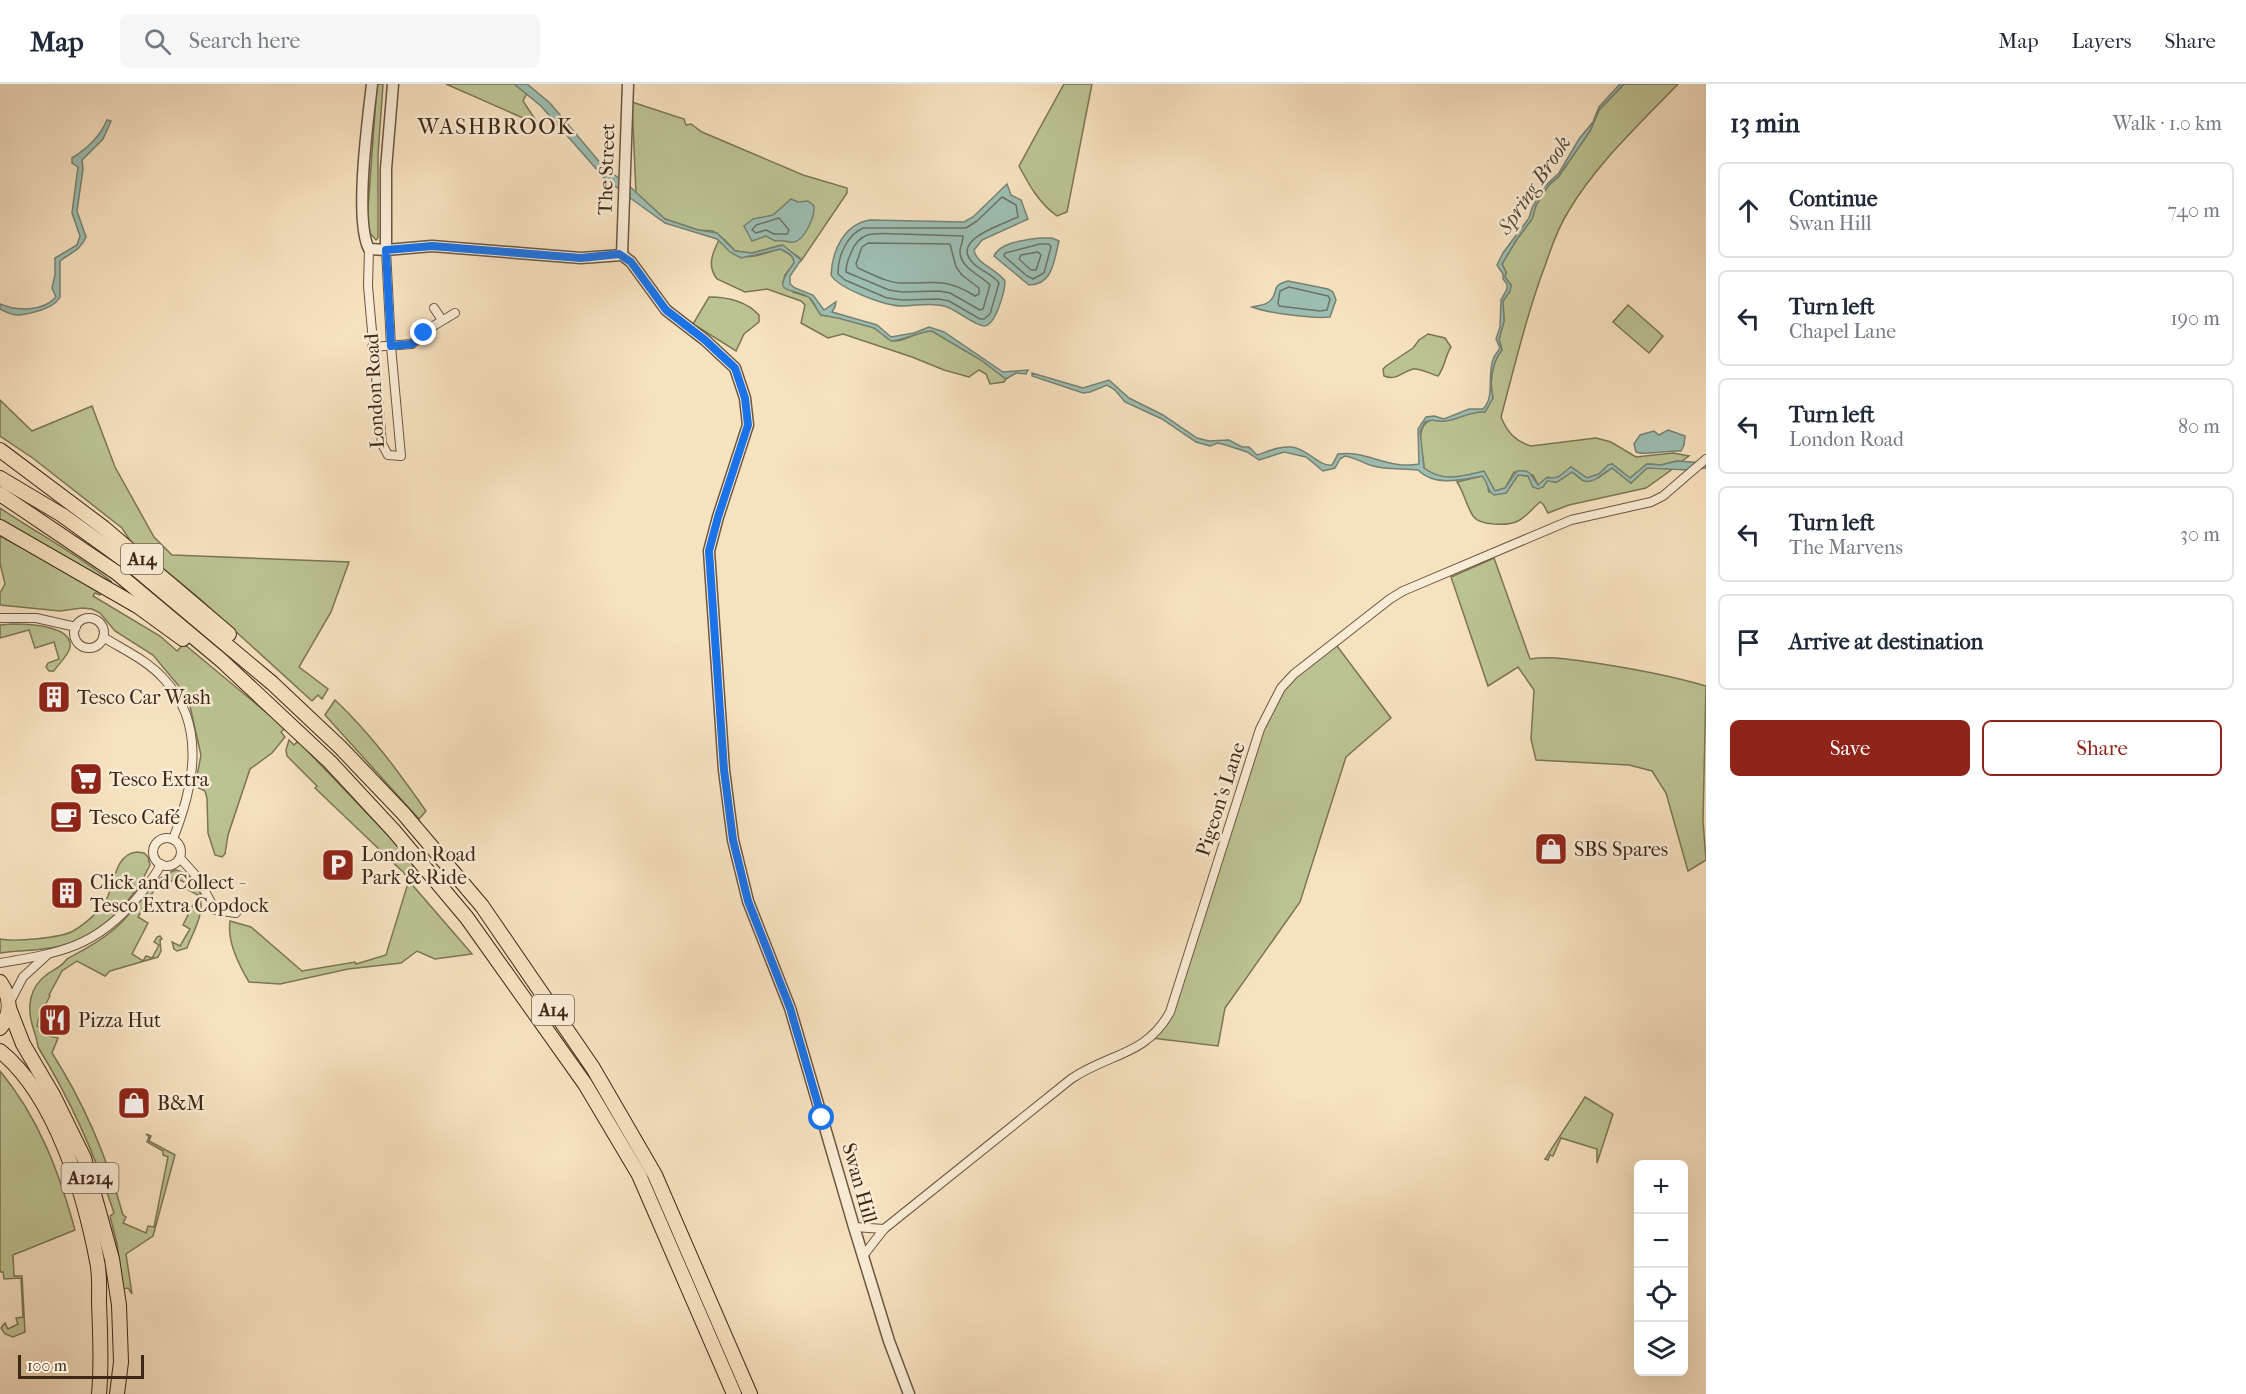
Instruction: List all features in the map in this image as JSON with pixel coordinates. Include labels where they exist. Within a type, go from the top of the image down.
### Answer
[{"type":"main road","name":"A14","points":[[0,450],[104,528],[182,592],[249,653],[272,683]]},
{"type":"main road","name":"A14","points":[[0,478],[62,515],[130,564],[272,683],[340,747],[403,813],[474,897],[593,1068],[655,1175],[750,1394]]},
{"type":"main road","name":"A14","points":[[0,494],[117,573],[221,660],[330,762],[394,831],[467,918],[585,1084],[639,1175],[734,1394]]},
{"type":"main road","name":"A14","points":[[0,527],[139,607],[195,647],[221,660]]},
{"type":"main road","points":[[0,982],[8,996],[9,1006],[7,1017],[0,1028]]},
{"type":"main road","name":"A1214","points":[[9,1006],[23,1044],[53,1095],[84,1158],[112,1259],[119,1305],[121,1362],[117,1394]]},
{"type":"main road","name":"A1214","points":[[0,1051],[21,1072],[37,1095],[71,1162],[98,1262],[102,1370],[99,1394]]},
{"type":"street","name":"London Road","points":[[372,84],[365,150],[363,218],[364,238],[369,249],[368,286],[372,347],[383,449],[388,455],[401,456],[391,346],[386,250],[386,169],[393,84]]},
{"type":"street","name":"The Street","points":[[622,255],[628,84]]},
{"type":"street","points":[[369,249],[386,250],[432,246],[581,258],[622,255]]},
{"type":"street","name":"Swan Hill","points":[[622,255],[631,262],[666,310],[705,340],[735,368],[745,398],[748,425],[709,551],[724,770],[733,840],[748,901],[790,1008],[889,1341],[909,1394]]},
{"type":"street","points":[[434,308],[442,320]]},
{"type":"street","points":[[372,347],[412,344],[430,328],[455,313]]},
{"type":"street","name":"Pigeon's Lane","points":[[863,1256],[884,1229],[1071,1079],[1093,1065],[1142,1045],[1159,1029],[1170,1012],[1260,729],[1281,688],[1294,674],[1403,591],[1571,519],[1651,502],[1670,491],[1706,459]]},
{"type":"street","points":[[0,618],[36,618],[75,627]]},
{"type":"street","points":[[92,618],[101,624],[104,631],[103,637],[101,642],[94,647],[83,646],[75,637],[75,627],[83,619],[92,618]]},
{"type":"street","points":[[103,637],[143,660],[165,680],[187,719],[194,749],[183,813],[173,839]]},
{"type":"street","points":[[180,858],[171,865],[162,864],[154,857],[155,846],[161,839],[173,839],[180,846],[180,858],[198,878],[215,910],[236,913]]},
{"type":"street","points":[[0,963],[47,955],[78,945],[99,934],[126,911],[162,864]]},
{"type":"street","points":[[9,1006],[23,977],[47,955]]},
{"type":"street","points":[[854,1227],[884,1229]]},
{"type":"green space","points":[[377,84],[383,84],[378,155],[378,238],[376,240],[370,233],[367,223]]},
{"type":"green space","points":[[446,84],[514,84],[527,93],[523,101],[539,125]]},
{"type":"green space","points":[[1064,84],[1092,84],[1067,212],[1057,216],[1040,199],[1019,166]]},
{"type":"green space","points":[[1624,84],[1678,84],[1605,161],[1579,194],[1564,218],[1533,301],[1501,417],[1512,435],[1531,446],[1596,438],[1611,442],[1636,457],[1673,453],[1689,456],[1681,462],[1661,465],[1647,464],[1630,478],[1612,464],[1599,474],[1587,478],[1571,467],[1567,472],[1554,479],[1548,477],[1538,485],[1533,475],[1514,472],[1505,488],[1495,491],[1484,472],[1453,477],[1431,473],[1424,468],[1421,449],[1421,435],[1425,424],[1430,420],[1445,421],[1472,411],[1485,412],[1493,398],[1492,372],[1502,350],[1499,339],[1504,321],[1503,301],[1511,285],[1505,277],[1506,272],[1502,264],[1532,219],[1536,205],[1548,186],[1559,176],[1590,131],[1599,110]]},
{"type":"green space","points":[[632,102],[684,119],[686,125],[691,124],[702,132],[803,175],[847,188],[847,193],[801,261],[781,245],[752,253],[735,251],[713,231],[698,230],[665,219],[636,193]]},
{"type":"green space","points":[[719,240],[740,256],[754,256],[780,249],[790,254],[794,263],[783,282],[793,292],[809,297],[821,315],[864,324],[893,341],[932,331],[981,360],[1006,379],[1004,382],[990,384],[986,374],[979,370],[969,377],[843,334],[828,338],[801,323],[805,305],[801,301],[767,289],[745,292],[717,279],[711,265]]},
{"type":"green space","points":[[709,297],[736,301],[748,306],[759,315],[759,322],[744,334],[736,351],[693,324]]},
{"type":"green space","points":[[1628,305],[1663,336],[1649,353],[1613,322]]},
{"type":"green space","points":[[1428,334],[1445,338],[1451,347],[1438,376],[1413,369],[1396,377],[1384,376],[1383,369],[1386,366],[1413,348]]},
{"type":"green space","points":[[0,400],[32,431],[92,406],[115,467],[154,537],[172,555],[349,562],[331,612],[299,667],[328,689],[322,699],[318,695],[312,701],[199,598],[131,542],[122,528],[34,459],[0,436]]},
{"type":"green space","points":[[1612,468],[1631,483],[1647,468],[1674,468],[1646,488],[1569,505],[1548,513],[1540,502],[1518,521],[1501,524],[1482,522],[1473,516],[1457,482],[1482,476],[1486,480],[1489,492],[1506,493],[1518,475],[1528,476],[1533,487],[1543,487],[1547,481],[1557,482],[1572,472],[1582,480],[1598,478]]},
{"type":"green space","points":[[0,508],[112,582],[91,573],[0,521]]},
{"type":"green space","points":[[0,536],[102,591],[100,595],[95,593],[93,596],[160,636],[177,651],[184,644],[285,728],[281,732],[285,737],[272,753],[250,769],[228,835],[225,854],[222,857],[215,855],[208,833],[205,791],[195,786],[201,755],[188,697],[153,655],[115,631],[100,613],[92,609],[60,611],[0,605],[0,593],[5,584],[0,563]]},
{"type":"green space","points":[[1494,558],[1530,659],[1556,658],[1598,663],[1660,674],[1706,686],[1703,821],[1706,860],[1688,871],[1666,793],[1652,771],[1629,765],[1536,760],[1531,739],[1534,690],[1518,667],[1488,686],[1451,577]]},
{"type":"green space","points":[[0,625],[48,627],[64,634],[69,640],[70,647],[54,671],[49,671],[46,667],[48,663],[59,659],[54,642],[35,648],[29,630],[0,638]]},
{"type":"green space","points":[[1334,642],[1391,718],[1346,757],[1300,902],[1225,1008],[1218,1046],[1151,1038],[1165,1021],[1254,745],[1281,688]]},
{"type":"green space","points":[[335,700],[372,740],[416,796],[426,811],[419,819],[325,715]]},
{"type":"green space","points":[[289,740],[294,745],[298,741],[406,854],[413,866],[415,865],[420,871],[409,881],[472,954],[435,959],[417,951],[401,963],[348,969],[280,984],[249,982],[232,945],[230,921],[251,927],[302,971],[355,962],[356,964],[386,955],[409,880],[315,788],[317,786],[287,756]]},
{"type":"green space","points":[[137,852],[144,853],[148,857],[150,865],[143,878],[116,914],[92,933],[57,947],[0,953],[0,939],[37,939],[67,933],[82,926],[104,904],[123,859]]},
{"type":"green space","points":[[176,870],[189,877],[202,897],[200,898],[199,917],[187,948],[177,951],[172,942],[180,946],[190,929],[183,925],[198,895],[188,890],[190,885],[174,877],[172,881],[159,882],[138,917],[148,923],[132,954],[143,961],[146,956],[152,958],[159,945],[154,942],[160,936],[161,951],[158,957],[110,971],[105,976],[77,961],[62,971],[39,1017],[37,1026],[49,1033],[49,1036],[58,1038],[52,1053],[94,1131],[123,1215],[126,1217],[123,1223],[146,1233],[148,1226],[154,1227],[168,1157],[163,1155],[163,1151],[147,1142],[149,1137],[146,1134],[151,1136],[149,1141],[175,1155],[153,1236],[126,1254],[132,1294],[128,1288],[123,1289],[117,1244],[110,1216],[114,1213],[107,1191],[71,1107],[38,1047],[30,1004],[36,986],[45,976],[67,959],[109,933],[122,922],[153,885]]},
{"type":"green space","points":[[0,1071],[26,1108],[46,1146],[75,1230],[13,1255],[14,1276],[22,1276],[25,1332],[13,1337],[5,1334],[1,1328],[5,1323],[8,1329],[18,1324],[16,1318],[23,1317],[21,1278],[4,1279],[3,1272],[0,1272]]},
{"type":"green space","points":[[1585,1097],[1613,1114],[1597,1163],[1597,1149],[1561,1138],[1553,1156],[1550,1155],[1548,1160],[1545,1159]]},
{"type":"water","points":[[514,84],[527,84],[550,103],[602,165],[625,183],[625,193],[606,180],[541,106]]},
{"type":"water","points":[[1620,84],[1624,84],[1599,110],[1590,131],[1559,176],[1548,186],[1536,205],[1532,219],[1502,264],[1506,272],[1505,277],[1511,285],[1503,301],[1504,321],[1499,339],[1502,350],[1492,372],[1493,398],[1485,412],[1450,420],[1425,422],[1420,431],[1424,468],[1438,476],[1446,477],[1484,471],[1495,491],[1505,488],[1517,471],[1528,472],[1538,485],[1546,478],[1560,476],[1571,467],[1587,478],[1599,474],[1612,464],[1630,478],[1647,464],[1661,465],[1677,461],[1706,463],[1706,468],[1689,470],[1647,468],[1631,483],[1612,468],[1588,481],[1582,480],[1572,472],[1557,482],[1547,481],[1543,487],[1538,489],[1533,487],[1528,476],[1518,475],[1506,493],[1494,495],[1482,476],[1448,481],[1432,479],[1418,470],[1378,467],[1345,456],[1340,459],[1335,468],[1323,471],[1306,457],[1284,452],[1259,460],[1247,452],[1229,446],[1218,443],[1210,446],[1196,442],[1162,419],[1125,402],[1115,390],[1107,385],[1083,393],[1032,376],[1032,373],[1083,388],[1109,380],[1129,398],[1163,415],[1197,438],[1209,441],[1229,440],[1242,447],[1249,447],[1257,455],[1279,448],[1292,447],[1298,448],[1327,465],[1332,465],[1338,454],[1359,455],[1397,464],[1419,464],[1418,429],[1426,417],[1434,416],[1444,419],[1469,409],[1483,409],[1487,404],[1492,363],[1500,348],[1496,339],[1500,327],[1501,300],[1507,289],[1503,274],[1497,265],[1529,218],[1544,187],[1559,173],[1579,139],[1593,122],[1599,107]]},
{"type":"water","points":[[107,120],[111,121],[103,139],[82,160],[83,169],[77,211],[86,237],[78,248],[60,261],[60,297],[53,305],[31,313],[15,315],[0,309],[0,304],[21,309],[37,308],[51,302],[56,297],[52,288],[55,258],[77,245],[80,236],[72,213],[78,167],[72,163],[72,158],[93,142]]},
{"type":"water","points":[[627,184],[665,219],[698,230],[717,233],[735,251],[752,253],[783,245],[801,260],[790,276],[790,284],[813,295],[824,310],[836,302],[832,312],[877,325],[891,337],[914,333],[929,327],[944,332],[1003,372],[1028,370],[1026,374],[1016,373],[1006,379],[981,360],[932,331],[891,341],[874,328],[821,315],[810,298],[783,286],[786,274],[794,263],[788,253],[780,249],[741,258],[730,252],[717,239],[665,223],[626,195]]},
{"type":"water","points":[[1007,184],[1011,195],[1021,200],[1028,219],[982,240],[974,250],[983,263],[1005,281],[1002,299],[989,324],[981,326],[976,324],[944,306],[928,304],[902,306],[875,300],[843,286],[831,275],[837,248],[846,233],[853,227],[870,220],[964,222],[973,217]]},
{"type":"water","points":[[791,199],[798,202],[808,201],[814,206],[811,221],[802,237],[794,242],[775,241],[766,236],[752,241],[744,226],[753,219],[773,215]]},
{"type":"water","points":[[1040,238],[1052,238],[1059,241],[1054,263],[1048,276],[1037,284],[1029,285],[994,256],[997,251],[1008,245]]},
{"type":"water","points":[[1288,281],[1333,292],[1336,300],[1330,317],[1291,315],[1252,307],[1268,303],[1273,298],[1277,287]]},
{"type":"water","points":[[1668,430],[1685,436],[1681,451],[1636,452],[1634,444],[1640,435],[1654,431],[1659,435]]},
{"type":"place","name":"Tesco Car Wash","points":[[54,697]]},
{"type":"place","name":"Tesco Extra","points":[[86,779]]},
{"type":"place","name":"Tesco Café","points":[[66,817]]},
{"type":"place","name":"SBS Spares","points":[[1551,849]]},
{"type":"place","name":"London Road Park & Ride","points":[[338,865]]},
{"type":"place","name":"Click and Collect - Tesco Extra Copdock","points":[[67,893]]},
{"type":"place","name":"Pizza Hut","points":[[55,1020]]},
{"type":"place","name":"B&M","points":[[134,1103]]},
{"type":"district","name":"WASHBROOK","points":[[496,126]]},
{"type":"route","points":[[424,333],[412,344],[391,346],[386,250],[432,246],[581,258],[619,254],[631,262],[653,296],[666,310],[705,340],[735,368],[745,398],[748,425],[709,551],[724,770],[733,840],[748,901],[790,1008],[822,1118]]},
{"type":"water label","name":"Spring Brook","points":[[1534,185]]}]
